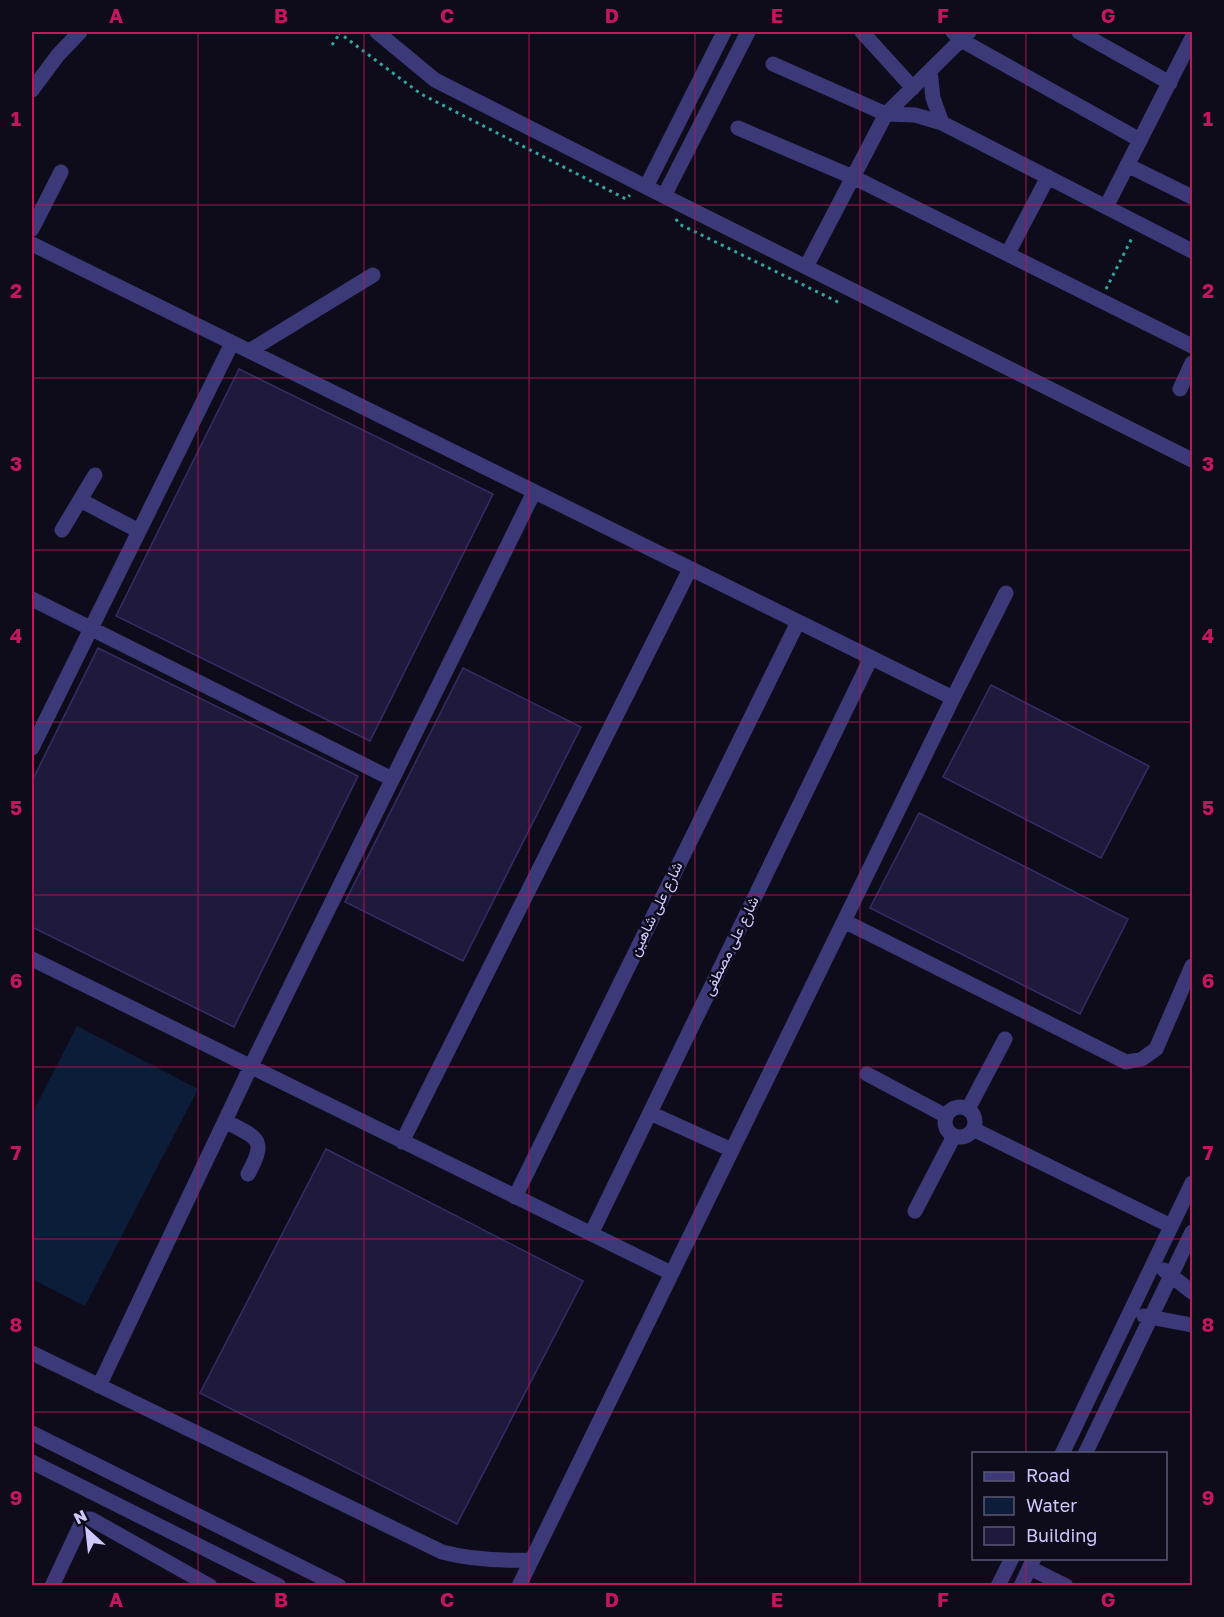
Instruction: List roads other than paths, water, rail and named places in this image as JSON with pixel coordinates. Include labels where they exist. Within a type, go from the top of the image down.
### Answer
[{"type":"street","points":[[32,90],[58,55],[80,32]]},
{"type":"street","points":[[646,187],[724,32]]},
{"type":"street","points":[[664,196],[746,32]]},
{"type":"street","points":[[862,32],[913,88]]},
{"type":"street","points":[[1079,32],[1170,83]]},
{"type":"street","points":[[381,33],[435,80],[1192,460]]},
{"type":"street","points":[[806,267],[855,178],[886,114],[930,71],[961,34],[1140,140]]},
{"type":"street","points":[[1106,207],[1192,38]]},
{"type":"street","points":[[773,64],[886,114],[915,115],[942,123],[1192,250]]},
{"type":"street","points":[[930,71],[933,98],[942,123]]},
{"type":"street","points":[[738,128],[855,178],[1192,346]]},
{"type":"street","points":[[1127,165],[1192,197]]},
{"type":"street","points":[[32,229],[61,172]]},
{"type":"street","points":[[1008,253],[1048,177]]},
{"type":"street","points":[[32,244],[953,698]]},
{"type":"street","points":[[249,351],[373,275]]},
{"type":"street","points":[[32,748],[232,343]]},
{"type":"street","points":[[1179,389],[1192,363]]},
{"type":"street","points":[[62,530],[95,475]]},
{"type":"street","points":[[99,1386],[251,1066],[534,492]]},
{"type":"street","points":[[80,500],[139,531]]},
{"type":"street","points":[[402,1142],[690,569]]},
{"type":"street","points":[[519,1586],[1006,593]]},
{"type":"street","points":[[32,599],[392,779]]},
{"type":"street","name":"شارع على شاهين","points":[[514,1197],[798,622]]},
{"type":"street","name":"شارع على مصطفى","points":[[591,1234],[871,658]]},
{"type":"street","points":[[844,921],[1126,1062],[1142,1059],[1156,1049],[1192,966]]},
{"type":"street","points":[[32,959],[672,1273]]},
{"type":"street","points":[[968,1109],[1005,1039]]},
{"type":"street","points":[[867,1074],[946,1116]]},
{"type":"street","points":[[952,1108],[968,1109],[975,1120],[974,1129],[965,1136],[954,1136],[945,1126],[946,1116],[952,1108]]},
{"type":"street","points":[[650,1113],[732,1150]]},
{"type":"street","points":[[225,1121],[252,1135],[257,1141],[260,1149],[248,1174]]},
{"type":"street","points":[[974,1129],[1170,1228],[1191,1236],[1086,1452]]},
{"type":"street","points":[[915,1211],[954,1136]]},
{"type":"street","points":[[1063,1452],[1192,1183]]},
{"type":"street","points":[[1154,1264],[1192,1292]]},
{"type":"street","points":[[1129,1313],[1192,1325]]},
{"type":"street","points":[[1113,1346],[1133,1355]]},
{"type":"street","points":[[32,1353],[442,1552],[466,1559],[531,1560]]},
{"type":"street","points":[[32,1433],[339,1586]]},
{"type":"street","points":[[32,1462],[279,1586]]},
{"type":"street","points":[[52,1586],[82,1522],[91,1519],[210,1586]]},
{"type":"street","points":[[998,1586],[1011,1560]]},
{"type":"street","points":[[1021,1586],[1032,1563],[1066,1586]]},
{"type":"water","points":[[77,1026],[198,1089],[85,1306],[32,1279],[32,1114]]}]
